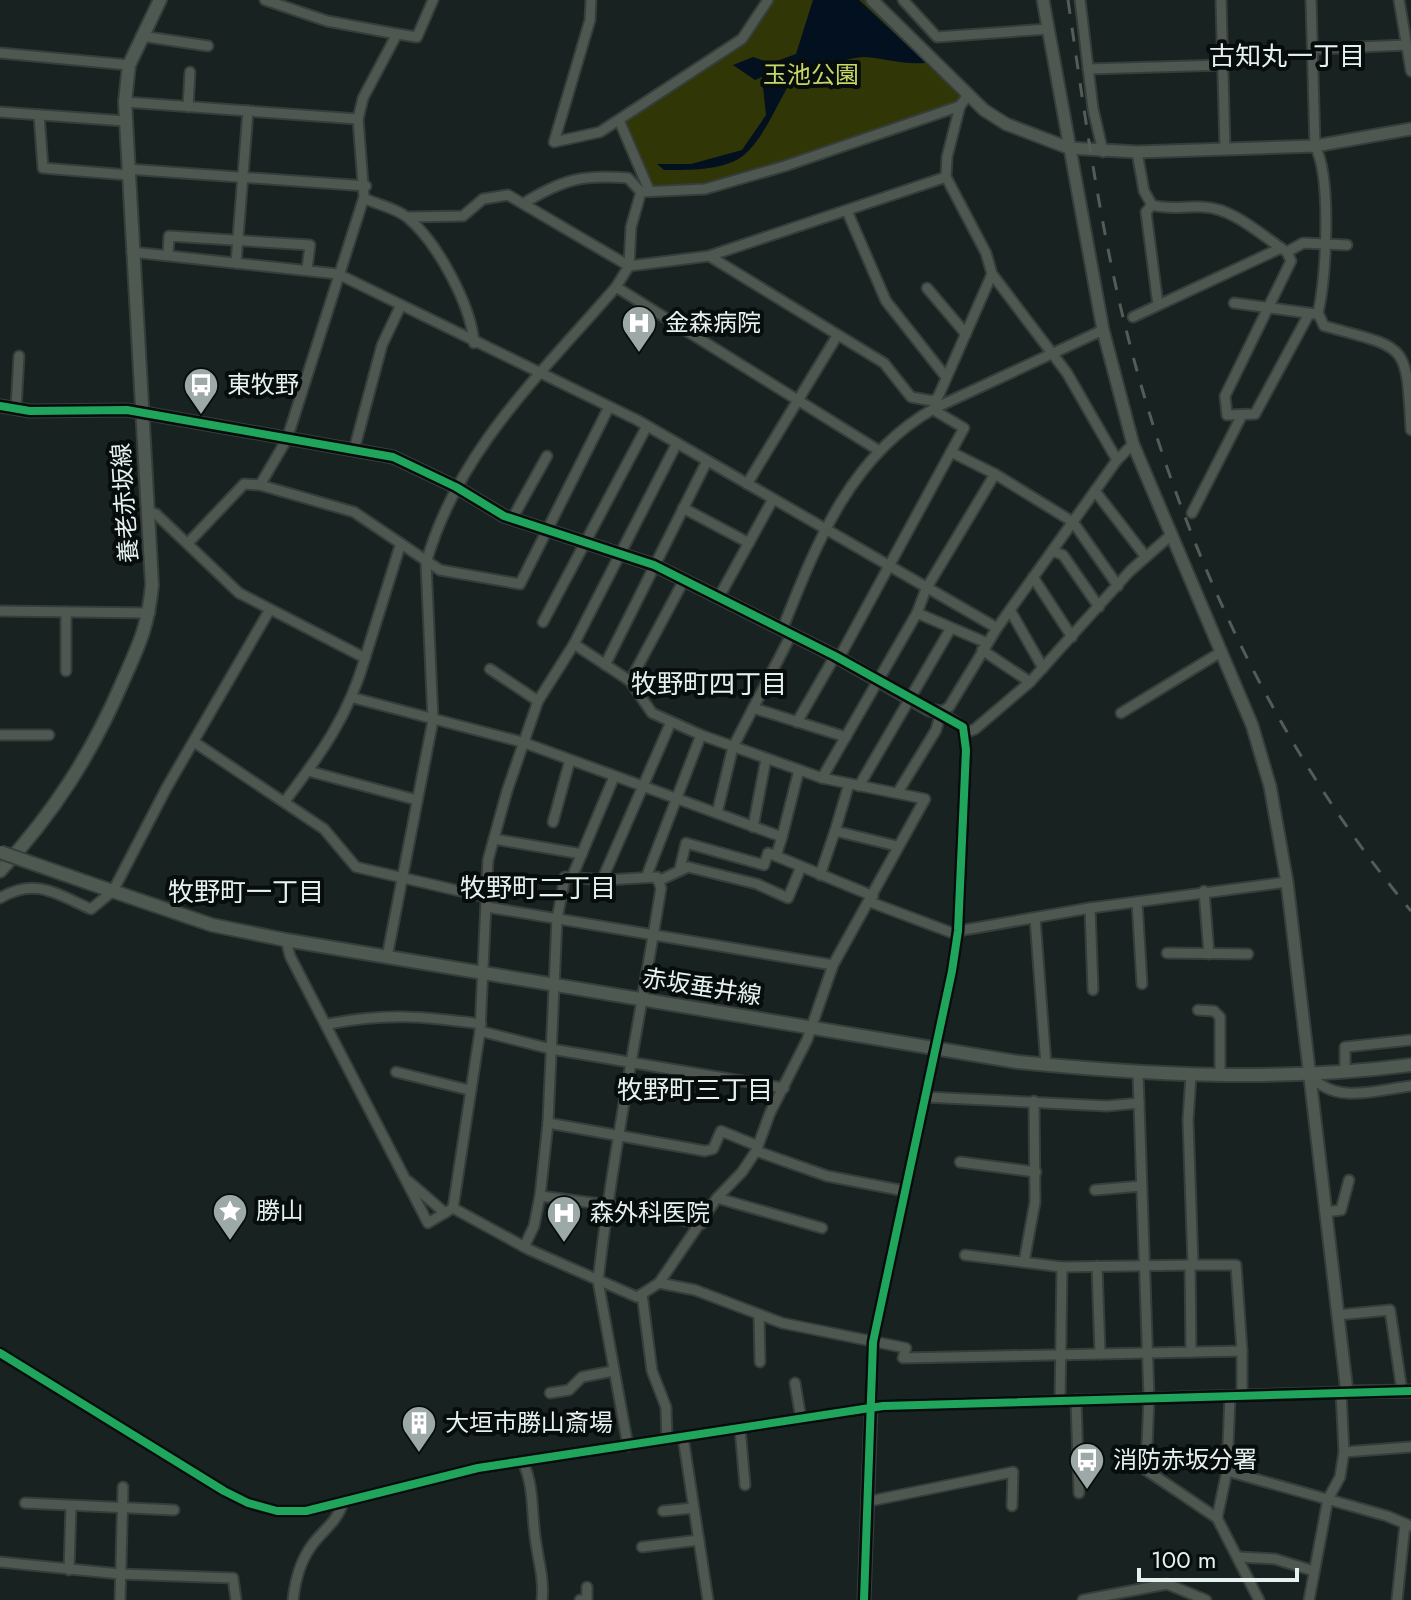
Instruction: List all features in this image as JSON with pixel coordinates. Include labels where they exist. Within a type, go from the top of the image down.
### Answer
[{"type":"main road","name":"養老赤坂線","points":[[0,871],[36,832],[79,773],[144,638],[150,613],[152,585],[125,102],[129,65],[160,0]]},
{"type":"main road","name":"赤坂垂井線","points":[[0,852],[212,925],[643,1000],[1046,1065],[1138,1074],[1191,1075],[1309,1074],[1411,1065]]},
{"type":"street","points":[[265,0],[327,21],[417,37],[433,0]]},
{"type":"street","points":[[591,0],[585,41],[553,135],[554,142],[600,132],[742,39],[768,0]]},
{"type":"street","points":[[872,0],[968,95],[1006,124],[1069,148],[1137,152],[1315,146],[1411,129]]},
{"type":"street","points":[[903,0],[937,37],[1048,29]]},
{"type":"street","points":[[1043,0],[1103,330],[1133,444],[1252,725],[1270,786],[1287,882],[1344,1392],[1344,1452],[1340,1477],[1328,1499],[1309,1600]]},
{"type":"street","points":[[1080,0],[1088,69],[1103,152]]},
{"type":"street","points":[[1221,0],[1225,149]]},
{"type":"street","points":[[1137,152],[1144,191],[1152,205],[1167,210],[1205,207],[1228,213],[1284,250],[1291,261],[1225,396],[1227,415],[1241,417],[1255,414],[1314,314],[1326,280],[1322,171],[1315,146],[1311,0]]},
{"type":"street","points":[[1399,0],[1411,71]]},
{"type":"street","points":[[260,485],[287,439],[366,186],[358,147],[358,119],[363,98],[397,34]]},
{"type":"street","points":[[141,36],[208,46]]},
{"type":"street","points":[[1313,49],[1406,45]]},
{"type":"street","points":[[0,53],[129,65]]},
{"type":"street","points":[[1088,69],[1224,65]]},
{"type":"street","points":[[188,107],[190,72]]},
{"type":"street","points":[[968,95],[960,106],[947,157],[946,177],[986,253],[992,274],[1067,373],[1117,460]]},
{"type":"street","points":[[125,102],[358,119]]},
{"type":"street","points":[[524,203],[560,182],[596,175],[628,178],[645,191],[705,189],[785,166],[960,106]]},
{"type":"street","points":[[236,263],[248,111]]},
{"type":"street","points":[[0,112],[125,121]]},
{"type":"street","points":[[39,115],[43,168],[244,176],[366,186]]},
{"type":"street","points":[[387,957],[433,720],[426,563],[456,487],[481,443],[616,287],[629,266],[631,227],[645,191],[619,120]]},
{"type":"street","points":[[368,200],[408,217],[463,216],[483,199],[504,195],[524,203],[629,266],[709,256],[946,177]]},
{"type":"street","points":[[1152,205],[1146,212],[1158,305]]},
{"type":"street","points":[[847,211],[886,301],[946,377]]},
{"type":"street","points":[[408,217],[461,294],[474,343]]},
{"type":"street","points":[[168,255],[169,236],[310,245],[307,269]]},
{"type":"street","points":[[1133,317],[1303,243],[1347,245]]},
{"type":"street","points":[[132,252],[338,274],[647,426],[822,530],[997,628]]},
{"type":"street","points":[[709,256],[884,363],[911,397],[934,405],[964,428],[837,657],[797,722]]},
{"type":"street","points":[[934,405],[992,274]]},
{"type":"street","points":[[616,287],[878,450]]},
{"type":"street","points":[[927,288],[966,334]]},
{"type":"street","points":[[1234,303],[1314,314],[1324,326],[1395,349],[1407,364],[1411,430]]},
{"type":"street","points":[[354,450],[382,345],[401,305]]},
{"type":"street","points":[[717,813],[733,747],[786,632],[822,530],[878,450],[934,405],[1103,330]]},
{"type":"street","points":[[747,484],[837,336]]},
{"type":"street","points":[[16,409],[19,356]]},
{"type":"street","points":[[0,406],[142,412],[409,462],[512,519],[654,565],[837,657],[911,699],[941,712],[963,727],[958,933],[937,1048],[873,1342],[870,1501],[864,1600]]},
{"type":"street","points":[[188,543],[244,484],[260,485],[320,504],[344,507],[426,563],[461,575],[520,584],[550,530],[609,407]]},
{"type":"street","points":[[1192,513],[1241,417]]},
{"type":"street","points":[[543,622],[647,426]]},
{"type":"street","points":[[449,1211],[481,1028],[487,902],[494,839],[522,742],[538,701],[574,644],[677,443]]},
{"type":"street","points":[[898,792],[936,730],[941,712],[949,707],[997,628],[1117,460],[1133,444]]},
{"type":"street","points":[[951,452],[995,474],[1073,522],[1118,586]]},
{"type":"street","points":[[512,519],[547,456]]},
{"type":"street","points":[[605,665],[707,461]]},
{"type":"street","points":[[822,778],[917,613],[926,589],[995,474]]},
{"type":"street","points":[[1095,491],[1146,557]]},
{"type":"street","points":[[719,597],[773,499]]},
{"type":"street","points":[[683,508],[749,543]]},
{"type":"street","points":[[147,511],[156,514],[239,593],[365,658]]},
{"type":"street","points":[[965,733],[975,729],[1030,682],[1118,586],[1171,535]]},
{"type":"street","points":[[285,801],[308,771],[354,698],[400,546]]},
{"type":"street","points":[[1052,551],[1063,555],[1099,607]]},
{"type":"street","points":[[1033,577],[1072,637]]},
{"type":"street","points":[[630,681],[684,580]]},
{"type":"street","points":[[1010,610],[1043,668]]},
{"type":"street","points":[[0,611],[150,613]]},
{"type":"street","points":[[0,898],[20,887],[44,888],[91,909],[113,891],[269,611]]},
{"type":"street","points":[[66,612],[66,671]]},
{"type":"street","points":[[917,613],[985,647],[1030,682]]},
{"type":"street","points":[[820,875],[854,785],[911,699],[951,628]]},
{"type":"street","points":[[404,1178],[449,1211],[598,1281],[637,1297],[659,1283],[717,1198],[742,1172],[757,1148],[811,1027],[833,965],[925,799],[822,778],[671,722],[652,713],[630,681],[574,644]]},
{"type":"street","points":[[1121,713],[1221,652]]},
{"type":"street","points":[[490,669],[538,701]]},
{"type":"street","points":[[354,698],[522,742],[782,837]]},
{"type":"street","points":[[753,708],[846,737]]},
{"type":"street","points":[[602,880],[671,722]]},
{"type":"street","points":[[0,735],[49,735]]},
{"type":"street","points":[[647,875],[701,735]]},
{"type":"street","points":[[194,742],[324,829],[356,867],[557,919],[833,965]]},
{"type":"street","points":[[753,827],[766,759]]},
{"type":"street","points":[[553,822],[570,760]]},
{"type":"street","points":[[776,856],[799,770]]},
{"type":"street","points":[[308,771],[417,800]]},
{"type":"street","points":[[572,877],[614,777]]},
{"type":"street","points":[[835,831],[897,846]]},
{"type":"street","points":[[494,839],[582,854]]},
{"type":"street","points":[[680,868],[686,843],[764,865],[768,853],[958,933],[1090,908],[1287,882]]},
{"type":"street","points":[[658,881],[680,868],[688,867],[757,884],[788,898],[801,867]]},
{"type":"street","points":[[524,1247],[540,1196],[548,1123],[557,919],[565,877],[602,880],[647,875],[658,881],[661,888],[598,1281],[628,1446]]},
{"type":"street","points":[[1204,891],[1209,954]]},
{"type":"street","points":[[1137,902],[1142,984]]},
{"type":"street","points":[[1090,908],[1093,990]]},
{"type":"street","points":[[1035,918],[1046,1065]]},
{"type":"street","points":[[286,940],[290,956],[328,1024],[428,1223],[449,1211]]},
{"type":"street","points":[[1167,953],[1248,954]]},
{"type":"street","points":[[1198,1010],[1214,1011],[1220,1017],[1220,1075]]},
{"type":"street","points":[[328,1024],[372,1016],[413,1014],[481,1028],[551,1049],[784,1088]]},
{"type":"street","points":[[1345,1071],[1345,1047],[1411,1040]]},
{"type":"street","points":[[396,1072],[469,1090]]},
{"type":"street","points":[[1138,1074],[1149,1398],[1146,1470],[1217,1518],[1259,1600]]},
{"type":"street","points":[[1309,1074],[1320,1088],[1334,1093],[1411,1086]]},
{"type":"street","points":[[1191,1075],[1188,1120],[1191,1352]]},
{"type":"street","points":[[925,1097],[1107,1106],[1139,1103]]},
{"type":"street","points":[[1024,1262],[1035,1202],[1034,1101]]},
{"type":"street","points":[[548,1123],[705,1151],[713,1149],[721,1131],[827,1176],[905,1191]]},
{"type":"street","points":[[960,1162],[1036,1172]]},
{"type":"street","points":[[1325,1212],[1341,1210],[1349,1180]]},
{"type":"street","points":[[1095,1190],[1141,1186]]},
{"type":"street","points":[[540,1196],[609,1205],[701,1224]]},
{"type":"street","points":[[717,1198],[822,1228]]},
{"type":"street","points":[[965,1255],[1062,1267],[1236,1265],[1242,1395]]},
{"type":"street","points":[[1097,1266],[1100,1354]]},
{"type":"street","points":[[1060,1401],[1062,1267]]},
{"type":"street","points":[[659,1283],[695,1290],[759,1315],[825,1334],[906,1348],[903,1358],[1242,1351]]},
{"type":"street","points":[[642,1294],[652,1371],[666,1407],[667,1439]]},
{"type":"street","points":[[0,1353],[248,1503],[277,1511],[306,1511],[448,1474],[871,1408],[1407,1391],[1390,1310],[1337,1315]]},
{"type":"street","points":[[759,1315],[760,1362]]},
{"type":"street","points":[[550,1393],[569,1390],[582,1377],[613,1371]]},
{"type":"street","points":[[795,1383],[801,1419]]},
{"type":"street","points":[[1217,1518],[1227,1471],[1230,1396]]},
{"type":"street","points":[[1076,1400],[1079,1493]]},
{"type":"street","points":[[740,1428],[745,1485]]},
{"type":"street","points":[[683,1437],[708,1600]]},
{"type":"street","points":[[1344,1452],[1411,1447]]},
{"type":"street","points":[[523,1462],[532,1482],[535,1542],[543,1572],[542,1600]]},
{"type":"street","points":[[1227,1471],[1408,1525],[1397,1600]]},
{"type":"street","points":[[870,1501],[1013,1472],[1012,1506]]},
{"type":"street","points":[[120,1600],[123,1487]]},
{"type":"street","points":[[25,1503],[174,1510]]},
{"type":"street","points":[[293,1600],[294,1585],[305,1557],[339,1515],[343,1503]]},
{"type":"street","points":[[69,1570],[71,1506]]},
{"type":"street","points":[[663,1511],[693,1508]]},
{"type":"street","points":[[642,1547],[699,1540]]},
{"type":"street","points":[[1238,1557],[1275,1559],[1314,1571]]},
{"type":"street","points":[[0,1562],[120,1574],[233,1578],[236,1600]]},
{"type":"street","points":[[1083,1600],[1154,1595],[1167,1584],[1206,1600]]},
{"type":"street","points":[[580,1600],[587,1599],[587,1587]]},
{"type":"green space","name":"玉池公園","points":[[771,0],[867,0],[964,96],[959,104],[704,187],[651,188],[622,121],[744,41]]},
{"type":"water","points":[[813,0],[859,0],[926,63],[864,57],[817,70],[792,80],[758,139],[736,160],[716,167],[694,169],[664,170],[657,164],[691,164],[742,150],[766,115],[762,77],[755,80],[733,65],[753,57],[771,63],[796,54]]},
{"type":"railway","points":[[1068,0],[1095,180],[1116,287],[1137,371],[1193,536],[1227,617],[1266,695],[1358,843],[1411,911]]},
{"type":"cycle path","points":[[0,406],[30,411],[127,410],[393,457],[456,487],[504,516],[654,565],[835,656],[963,727],[966,750],[958,931],[873,1342],[864,1600]]},
{"type":"cycle path","points":[[0,1353],[224,1491],[248,1503],[277,1511],[306,1511],[478,1468],[883,1406],[1411,1391]]},
{"type":"place","name":"金森病院","points":[[639,354]]},
{"type":"place","name":"東牧野","points":[[201,416]]},
{"type":"place","name":"勝山","points":[[230,1242]]},
{"type":"place","name":"森外科医院","points":[[564,1244]]},
{"type":"place","name":"大垣市勝山斎場","points":[[419,1454]]},
{"type":"place","name":"消防赤坂分署","points":[[1087,1491]]},
{"type":"district","name":"古知丸一丁目","points":[[1287,56]]},
{"type":"district","name":"牧野町四丁目","points":[[709,684]]},
{"type":"district","name":"牧野町二丁目","points":[[538,888]]},
{"type":"district","name":"牧野町一丁目","points":[[246,892]]},
{"type":"district","name":"牧野町三丁目","points":[[695,1090]]}]
